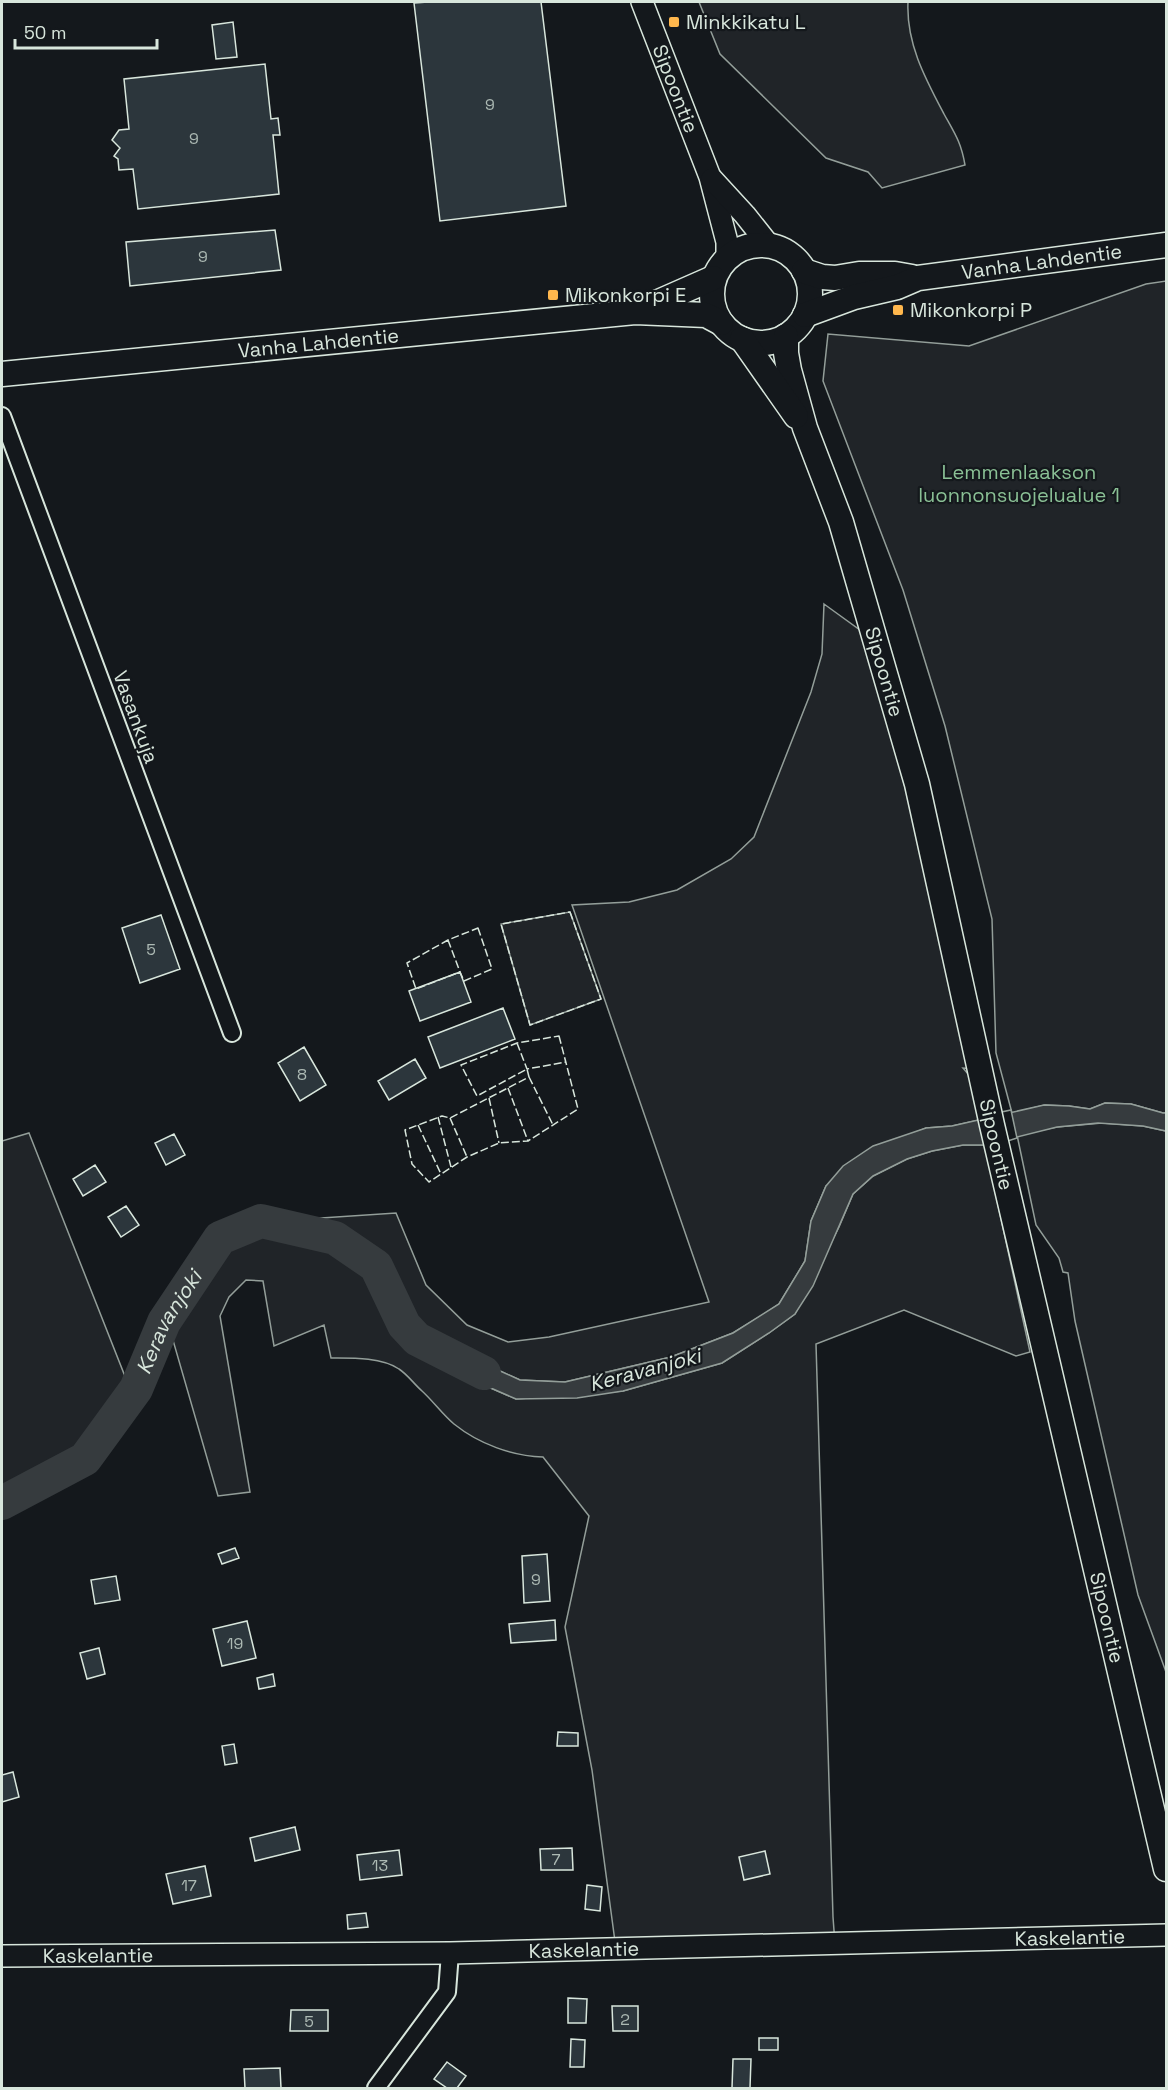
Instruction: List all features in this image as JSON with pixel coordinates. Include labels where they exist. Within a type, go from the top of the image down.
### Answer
[{"type":"main road","points":[[768,244],[784,250],[798,261],[804,271],[810,292],[805,315],[800,325],[786,336],[771,343],[753,343],[737,338],[723,327],[714,312],[711,295],[713,278],[722,262],[735,251],[751,245],[768,244]]},
{"type":"main road","name":"Vanha Lahdentie","points":[[805,315],[854,297],[897,287],[918,278],[1167,245]]},
{"type":"main road","name":"Vanha Lahdentie","points":[[804,271],[822,277],[835,278],[859,274],[895,274],[918,278]]},
{"type":"main road","name":"Vanha Lahdentie","points":[[636,312],[713,278]]},
{"type":"main road","name":"Vanha Lahdentie","points":[[2,374],[636,312],[706,315],[721,322]]},
{"type":"main road","name":"Sipoontie","points":[[786,336],[789,370],[805,428],[841,522],[917,784],[1005,1178],[1167,1869]]},
{"type":"main road","name":"Sipoontie","points":[[742,339],[805,428]]},
{"type":"street","name":"Sipoontie","points":[[642,2],[710,177],[727,242],[727,258]]},
{"type":"street","name":"Sipoontie","points":[[710,177],[768,244]]},
{"type":"street","name":"Vasankuja","points":[[2,416],[232,1033]]},
{"type":"street","name":"Kaskelantie","points":[[2,1956],[450,1953],[1167,1935]]},
{"type":"street","points":[[375,2088],[447,1992],[450,1953]]},
{"type":"green space","points":[[699,2],[908,2],[910,32],[918,60],[957,138],[965,165],[882,188],[868,172],[826,158],[720,54]]},
{"type":"green space","name":"Lemmenlaakson luonnonsuojelualue 1","points":[[1166,281],[1166,1113],[1131,1104],[1105,1103],[1090,1109],[1045,1105],[1012,1113],[996,1053],[992,919],[945,726],[903,590],[823,381],[828,334],[969,346],[1146,284]]},
{"type":"green space","points":[[824,604],[864,633],[980,1069],[963,1068],[969,1075],[979,1120],[952,1126],[926,1128],[909,1135],[826,1186],[811,1221],[805,1261],[779,1304],[733,1333],[671,1357],[565,1382],[520,1380],[487,1365],[466,1351],[445,1346],[418,1335],[408,1322],[378,1264],[336,1233],[291,1220],[396,1213],[426,1285],[467,1325],[508,1342],[549,1337],[709,1302],[572,905],[629,902],[677,890],[731,859],[754,837],[811,692],[822,654]]},
{"type":"green space","points":[[570,912],[601,999],[530,1025],[501,924]]},
{"type":"green space","points":[[1102,1123],[1143,1126],[1166,1131],[1166,1672],[1138,1595],[1075,1321],[1068,1273],[1063,1272],[1059,1258],[1036,1225],[1017,1135],[1057,1127]]},
{"type":"green space","points":[[29,1133],[128,1384],[83,1453],[2,1496],[2,1141]]},
{"type":"green space","points":[[963,1145],[985,1145],[1030,1352],[1016,1356],[904,1310],[816,1344],[835,1944],[616,1949],[592,1770],[565,1627],[589,1516],[543,1457],[496,1448],[464,1431],[454,1424],[405,1374],[392,1365],[366,1359],[331,1358],[324,1325],[274,1346],[263,1281],[246,1280],[229,1297],[220,1316],[250,1492],[218,1496],[168,1323],[223,1241],[261,1225],[334,1242],[372,1269],[400,1325],[415,1344],[440,1366],[516,1399],[623,1391],[722,1363],[769,1333],[795,1314],[853,1194],[873,1176],[907,1159]]},
{"type":"water","points":[[1105,1103],[1131,1104],[1166,1113],[1166,1131],[1143,1126],[1098,1123],[1057,1127],[985,1145],[963,1145],[932,1151],[907,1159],[873,1176],[853,1194],[813,1286],[795,1314],[722,1363],[623,1391],[577,1398],[516,1399],[440,1366],[445,1346],[466,1351],[487,1365],[520,1380],[565,1382],[671,1357],[733,1333],[779,1304],[805,1261],[811,1221],[826,1186],[843,1166],[873,1146],[926,1128],[952,1126],[1044,1105],[1090,1109]]},
{"type":"pier","points":[[1011,1110],[1017,1138],[986,1148],[978,1117]]},
{"type":"building","points":[[541,2],[566,206],[440,221],[414,3]]},
{"type":"building","points":[[233,22],[237,57],[216,59],[212,25]]},
{"type":"building","points":[[265,64],[271,119],[278,118],[280,135],[273,135],[279,194],[138,209],[133,169],[119,170],[118,159],[114,156],[120,148],[112,140],[119,130],[129,129],[124,79]]},
{"type":"building","points":[[275,230],[281,270],[130,286],[126,242]]},
{"type":"building","points":[[161,915],[180,969],[140,983],[122,928]]},
{"type":"building","points":[[460,972],[471,1002],[420,1021],[409,991]]},
{"type":"building","points":[[503,1008],[515,1039],[440,1068],[428,1037]]},
{"type":"building","points":[[304,1047],[326,1085],[300,1101],[278,1063]]},
{"type":"building","points":[[415,1059],[426,1078],[389,1100],[378,1081]]},
{"type":"building","points":[[174,1134],[185,1155],[166,1165],[155,1143]]},
{"type":"building","points":[[95,1165],[106,1182],[83,1196],[73,1179]]},
{"type":"building","points":[[126,1206],[139,1225],[121,1237],[108,1217]]},
{"type":"building","points":[[235,1548],[239,1558],[222,1564],[218,1554]]},
{"type":"building","points":[[547,1554],[550,1601],[524,1603],[522,1556]]},
{"type":"building","points":[[116,1576],[120,1600],[95,1604],[91,1580]]},
{"type":"building","points":[[555,1620],[556,1640],[511,1643],[509,1624]]},
{"type":"building","points":[[247,1621],[256,1658],[222,1666],[213,1629]]},
{"type":"building","points":[[99,1648],[105,1674],[87,1679],[80,1653]]},
{"type":"building","points":[[273,1674],[275,1686],[259,1689],[257,1678]]},
{"type":"building","points":[[558,1732],[578,1733],[578,1746],[557,1746]]},
{"type":"building","points":[[234,1744],[237,1763],[225,1765],[222,1746]]},
{"type":"building","points":[[13,1772],[19,1797],[2,1802],[2,1775]]},
{"type":"building","points":[[295,1827],[300,1850],[255,1861],[250,1838]]},
{"type":"building","points":[[572,1848],[573,1870],[541,1870],[540,1849]]},
{"type":"building","points":[[399,1850],[402,1875],[360,1880],[357,1855]]},
{"type":"building","points":[[765,1851],[770,1874],[744,1880],[739,1857]]},
{"type":"building","points":[[205,1866],[211,1896],[173,1904],[166,1874]]},
{"type":"building","points":[[587,1885],[602,1887],[600,1911],[585,1909]]},
{"type":"building","points":[[366,1913],[368,1927],[348,1929],[347,1915]]},
{"type":"building","points":[[568,1998],[587,1999],[586,2023],[568,2023]]},
{"type":"building","points":[[612,2006],[638,2006],[638,2031],[613,2031]]},
{"type":"building","points":[[291,2010],[328,2010],[328,2031],[290,2031]]},
{"type":"building","points":[[759,2038],[778,2038],[778,2050],[759,2050]]},
{"type":"building","points":[[571,2039],[585,2040],[584,2067],[570,2067]]},
{"type":"building","points":[[733,2059],[751,2059],[750,2088],[732,2088]]},
{"type":"building","points":[[447,2062],[466,2076],[457,2088],[447,2088],[434,2079]]},
{"type":"building","points":[[280,2068],[281,2088],[245,2088],[244,2069]]},
{"type":"waterway","name":"Keravanjoki","points":[[2,1503],[85,1459],[136,1389],[164,1322],[220,1238],[261,1221],[335,1238],[376,1266],[404,1325],[417,1339],[484,1373]]},
{"type":"fence","points":[[570,912],[601,999],[530,1025],[501,924],[570,912]]},
{"type":"fence","points":[[478,928],[492,969],[464,981],[460,972],[416,989],[407,963],[448,940],[478,928]]},
{"type":"fence","points":[[448,940],[460,972]]},
{"type":"fence","points":[[559,1036],[578,1109],[528,1141],[499,1143],[467,1157],[429,1182],[412,1164],[405,1130],[442,1116],[450,1118],[529,1077],[527,1069],[477,1096],[461,1065],[517,1043],[559,1036]]},
{"type":"fence","points":[[517,1043],[527,1069],[566,1062]]},
{"type":"fence","points":[[529,1077],[553,1125]]},
{"type":"fence","points":[[508,1088],[528,1141]]},
{"type":"fence","points":[[489,1098],[499,1143]]},
{"type":"fence","points":[[438,1117],[451,1167]]},
{"type":"fence","points":[[450,1118],[467,1157]]},
{"type":"fence","points":[[418,1125],[441,1174]]},
{"type":"place","name":"Minkkikatu L","points":[[674,22]]},
{"type":"place","name":"Mikonkorpi E","points":[[553,295]]},
{"type":"place","name":"Mikonkorpi P","points":[[898,310]]}]
